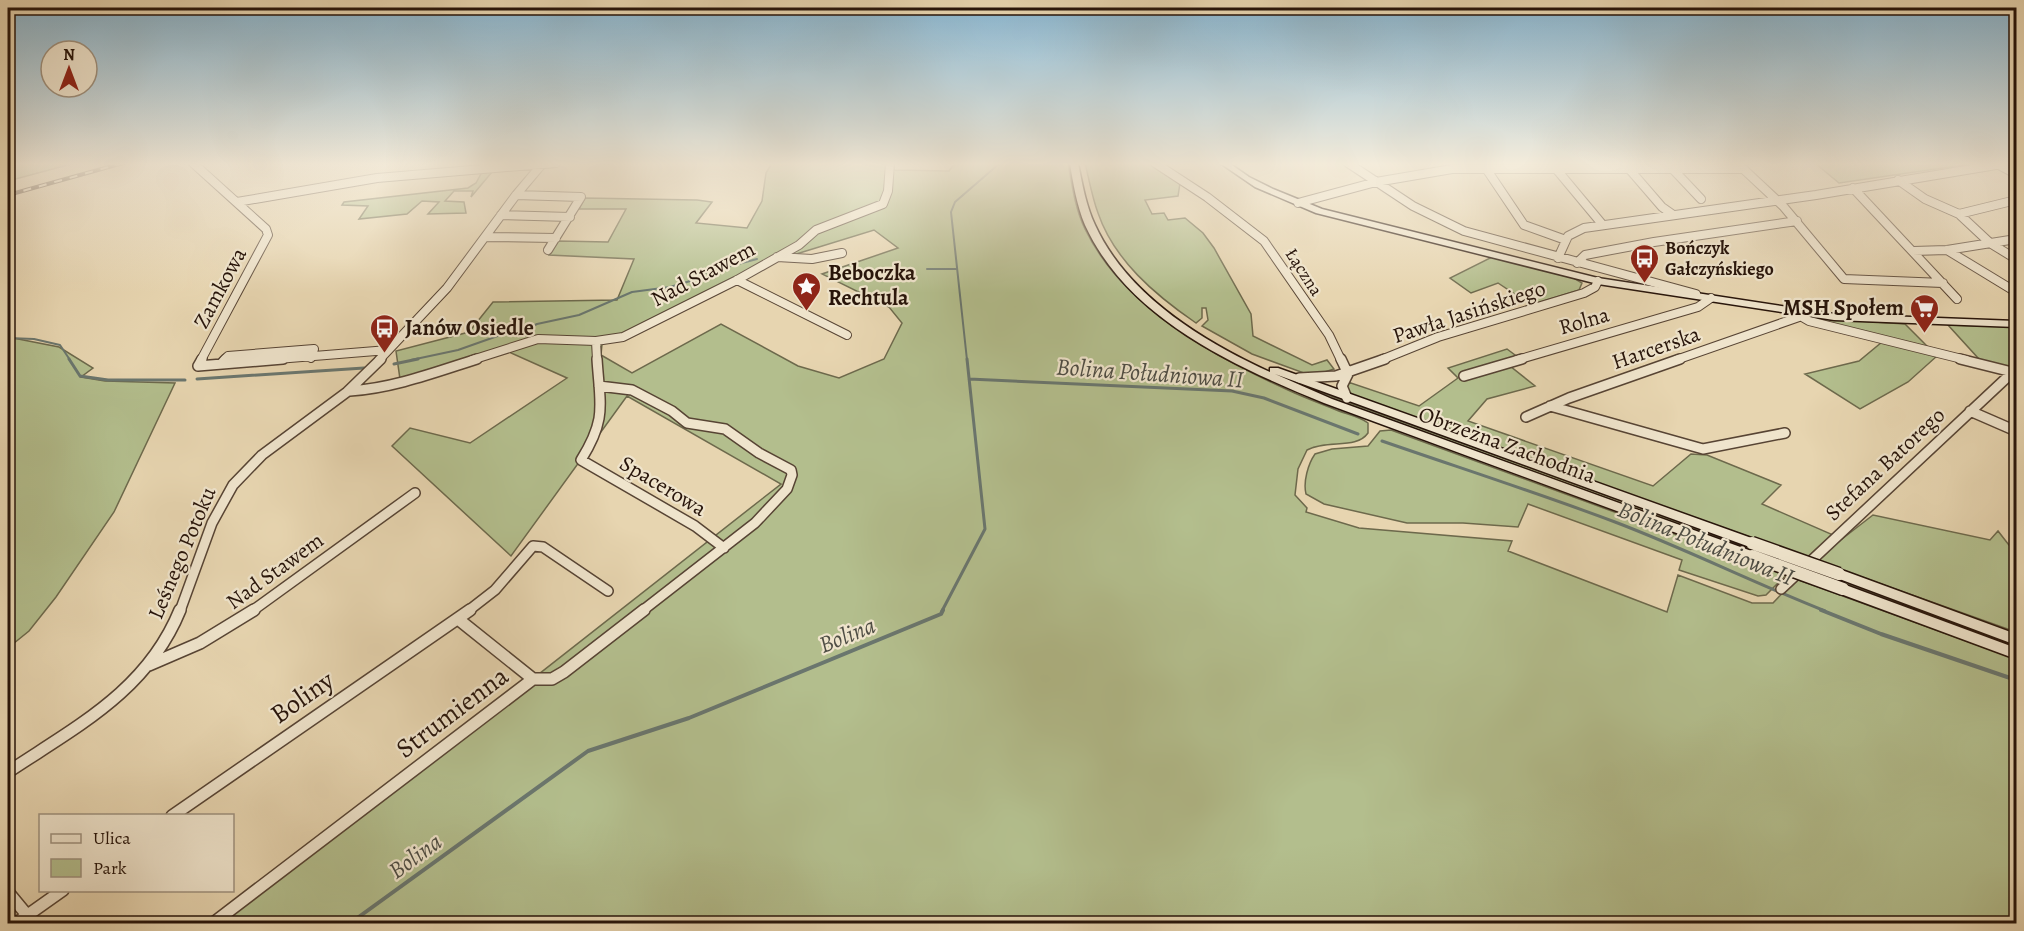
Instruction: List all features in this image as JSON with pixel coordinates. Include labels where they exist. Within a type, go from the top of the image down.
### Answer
[{"type":"street","name":"Zamkowa","points":[[242,206],[266,229],[268,235],[198,366],[388,350]]},
{"type":"street","name":"Leśnego Potoku","points":[[8,772],[115,699],[149,665],[166,640],[187,593],[220,506],[232,485],[261,456],[350,391],[447,288],[507,206]]},
{"type":"street","points":[[548,250],[576,206]]},
{"type":"street","name":"Nad Stawem","points":[[350,391],[366,390],[418,378],[538,339],[597,341],[623,337],[737,280],[800,244],[816,230],[876,206]]},
{"type":"street","name":"Obrzeżna Zachodnia","points":[[1085,206],[1090,225],[1113,263],[1137,289],[1168,315],[1262,373],[1328,401],[1752,549],[1839,574],[2016,640]]},
{"type":"street","name":"Łączna","points":[[1219,206],[1264,241],[1329,335],[1348,374]]},
{"type":"street","points":[[1310,206],[1376,226],[1598,281],[1630,281]]},
{"type":"street","points":[[1414,206],[1453,227],[1630,281],[1797,314],[2015,371]]},
{"type":"street","points":[[1512,206],[1524,225],[1563,239]]},
{"type":"street","points":[[1587,206],[1602,224]]},
{"type":"street","points":[[1662,206],[1672,214]]},
{"type":"street","points":[[1558,258],[1563,239],[1576,230],[1602,224],[1729,206]]},
{"type":"street","points":[[1783,206],[1844,279],[1943,283]]},
{"type":"street","points":[[1871,206],[1957,299]]},
{"type":"street","points":[[1942,206],[1959,214],[1990,243],[2016,259]]},
{"type":"street","points":[[1959,214],[1990,206]]},
{"type":"street","points":[[501,215],[570,217]]},
{"type":"street","points":[[1577,263],[1585,255],[1654,242],[1797,221]]},
{"type":"street","points":[[485,237],[556,238]]},
{"type":"street","points":[[1913,250],[1947,250],[2016,239]]},
{"type":"street","points":[[1947,250],[2016,292]]},
{"type":"street","points":[[777,257],[812,260],[842,253]]},
{"type":"street","points":[[737,280],[847,335]]},
{"type":"street","name":"Pawła Jasińskiego","points":[[1293,377],[1310,379],[1348,374],[1435,338],[1584,293],[1595,287],[1598,281]]},
{"type":"street","name":"Rolna","points":[[1464,376],[1698,307],[1708,302],[1709,297]]},
{"type":"street","points":[[1797,314],[2016,324]]},
{"type":"street","name":"Harcerska","points":[[1526,417],[1797,314]]},
{"type":"street","points":[[597,341],[599,386]]},
{"type":"street","name":"Obrzeżna Zachodnia","points":[[1225,352],[1752,549],[1843,589],[2016,654]]},
{"type":"street","name":"Stefana Batorego","points":[[1781,589],[2015,371]]},
{"type":"street","points":[[1347,398],[1341,390],[1341,382],[1348,374]]},
{"type":"street","name":"Spacerowa","points":[[599,386],[601,418],[595,437],[582,460],[695,526],[724,548]]},
{"type":"street","name":"Strumienna","points":[[212,924],[533,679],[552,679],[564,672],[755,523],[787,489],[792,475],[791,470],[759,453],[725,429],[687,423],[672,411],[632,390],[599,386]]},
{"type":"street","points":[[1550,406],[1702,449],[1785,433]]},
{"type":"street","points":[[1970,411],[2016,431]]},
{"type":"street","name":"Nad Stawem","points":[[149,665],[168,659],[221,633],[312,570],[415,493]]},
{"type":"street","name":"Boliny","points":[[175,814],[458,619],[495,590],[516,569],[533,546],[543,547],[608,591]]},
{"type":"street","points":[[458,619],[533,679]]},
{"type":"street","points":[[8,892],[27,915]]},
{"type":"street","points":[[15,924],[62,892]]},
{"type":"green space","points":[[368,206],[416,206],[407,214],[359,219]]},
{"type":"green space","points":[[435,206],[465,206],[466,213],[428,214]]},
{"type":"green space","points":[[580,206],[709,206],[696,223],[747,228],[759,206],[1077,206],[1085,229],[1102,257],[1122,282],[1172,326],[1200,345],[1259,377],[1368,423],[1368,433],[1363,438],[1349,443],[1324,445],[1307,450],[1298,469],[1295,495],[1307,508],[1306,512],[1359,528],[1512,541],[1508,551],[1667,612],[1678,575],[1752,603],[1773,603],[1796,579],[2016,659],[2016,923],[216,924],[256,896],[781,484],[627,396],[511,556],[392,446],[410,428],[470,443],[567,378],[509,352],[400,379],[396,351],[469,332],[493,302],[617,300],[634,259],[549,255],[558,241],[608,242],[626,209],[579,209]],"holes":[[[874,230],[898,248],[822,274],[889,307],[902,323],[884,359],[839,378],[798,366],[721,324],[632,373],[601,355],[602,344],[778,260],[791,247],[793,255]]]},
{"type":"green space","points":[[1096,206],[1148,206],[1152,214],[1164,213],[1168,220],[1185,218],[1203,233],[1214,248],[1251,314],[1253,336],[1312,365],[1327,360],[1334,369],[1312,376],[1252,354],[1202,326],[1208,320],[1206,308],[1202,308],[1202,318],[1196,323],[1151,288],[1125,261],[1105,230]]},
{"type":"green space","points":[[1492,257],[1572,277],[1582,283],[1579,290],[1531,305],[1498,283],[1471,293],[1450,278]]},
{"type":"green space","points":[[1814,319],[1905,324],[1930,349]]},
{"type":"green space","points":[[1948,325],[2016,327],[2016,361],[2009,368],[1979,359]]},
{"type":"green space","points":[[8,337],[59,347],[93,368],[81,377],[105,381],[175,383],[114,512],[56,597],[29,631],[8,648]]},
{"type":"green space","points":[[1882,342],[1937,356],[1908,382],[1860,409],[1805,374],[1859,361]]},
{"type":"green space","points":[[1507,349],[1519,358],[1505,362],[1535,386],[1487,399],[1468,421],[1653,486],[1691,454],[1707,455],[1781,485],[1762,504],[1842,539],[1873,515],[1990,540],[1998,531],[2016,554],[2016,632],[1348,394],[1348,382],[1419,406],[1458,378],[1448,368]]},
{"type":"green space","points":[[1303,387],[1774,556],[1773,558],[1765,556]]},
{"type":"green space","points":[[1391,430],[1786,575],[1766,595],[1758,596],[1679,570],[1682,560],[1528,504],[1518,527],[1463,523],[1407,523],[1324,504],[1306,494],[1307,473],[1315,454],[1332,449],[1368,446],[1380,431]]},
{"type":"green space","points":[[1841,579],[2016,645],[2016,649],[1842,584]]},
{"type":"waterway","name":"Bolina","points":[[953,206],[951,212],[967,360]]},
{"type":"waterway","points":[[411,360],[458,350],[506,333],[525,330],[537,324],[579,315],[632,292],[670,287],[697,279],[704,273],[757,259]]},
{"type":"waterway","points":[[927,269],[957,269]]},
{"type":"waterway","points":[[8,338],[34,339],[60,345],[70,360]]},
{"type":"waterway","points":[[69,359],[80,376],[108,380],[185,380]]},
{"type":"waterway","points":[[394,364],[418,359]]},
{"type":"waterway","name":"Bolina","points":[[967,359],[969,379]]},
{"type":"waterway","points":[[197,379],[364,368]]},
{"type":"waterway","name":"Bolina","points":[[942,611],[985,529],[969,379]]},
{"type":"waterway","name":"Bolina Południowa II","points":[[969,379],[1232,391],[1264,398],[1358,434]]},
{"type":"waterway","name":"Bolina Południowa II","points":[[1382,441],[1615,522],[1825,611]]},
{"type":"waterway","name":"Bolina","points":[[349,924],[588,751],[689,718],[941,614],[943,610]]},
{"type":"waterway","name":"Bolina Południowa II","points":[[1821,610],[1881,634],[2016,680]]},
{"type":"place","name":"Bończyk Gałczyńskiego","points":[[1644,284]]},
{"type":"place","name":"Beboczka Rechtula","points":[[807,312]]},
{"type":"place","name":"MSH Społem","points":[[1925,334]]},
{"type":"place","name":"Janów Osiedle","points":[[384,354]]}]
